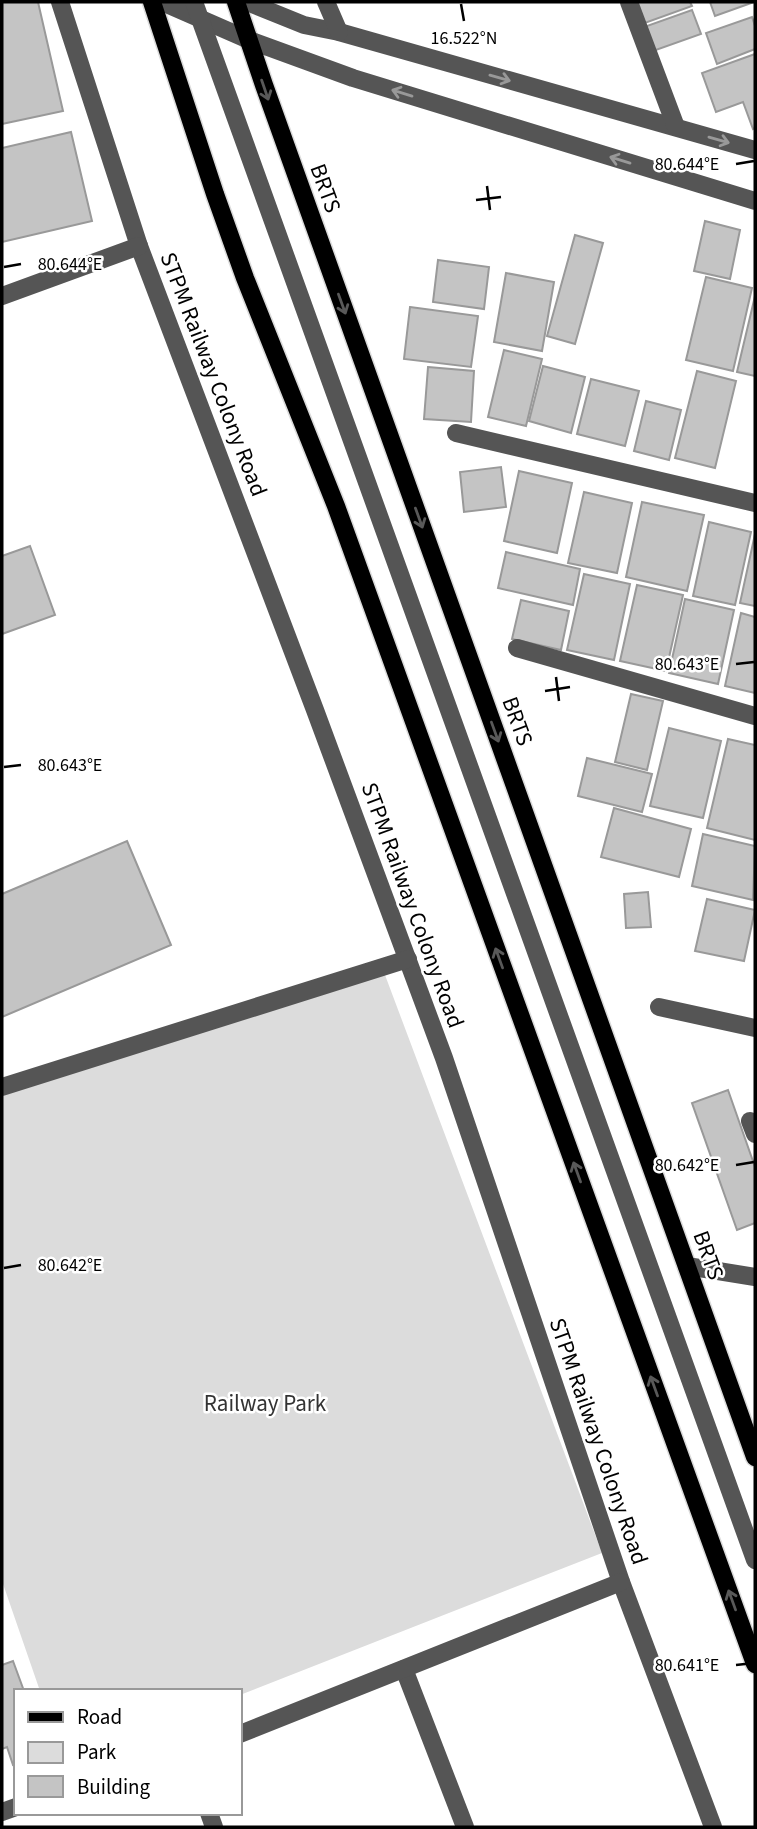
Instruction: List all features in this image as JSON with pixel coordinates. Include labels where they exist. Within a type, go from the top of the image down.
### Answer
[{"type":"main road","points":[[152,2],[224,218],[340,519],[755,1664]]},
{"type":"main road","name":"BRTS","points":[[236,2],[755,1457]]},
{"type":"street","name":"STPM Railway Colony Road","points":[[60,2],[139,246],[444,1058],[621,1582],[713,1827]]},
{"type":"street","points":[[162,2],[197,10],[249,40],[353,78],[755,201]]},
{"type":"street","points":[[247,2],[304,24],[755,150]]},
{"type":"street","points":[[326,2],[339,32]]},
{"type":"street","points":[[629,2],[676,128]]},
{"type":"street","points":[[197,10],[755,1560]]},
{"type":"street","points":[[2,296],[139,246]]},
{"type":"street","points":[[456,433],[755,503]]},
{"type":"street","points":[[517,648],[755,716]]},
{"type":"street","points":[[2,1087],[408,959]]},
{"type":"street","points":[[659,1007],[755,1028]]},
{"type":"street","points":[[687,1266],[755,1277]]},
{"type":"street","points":[[242,1733],[621,1582]]},
{"type":"street","points":[[404,1669],[465,1827]]},
{"type":"green space","name":"Railway Park","points":[[379,959],[602,1553],[242,1694],[242,1689],[39,1689],[2,1581],[2,1095]]},
{"type":"building","points":[[2,2],[38,2],[63,111],[2,124]]},
{"type":"building","points":[[635,2],[690,2],[692,6],[642,24]]},
{"type":"building","points":[[710,2],[754,2],[715,16]]},
{"type":"building","points":[[692,10],[701,34],[653,51],[644,27]]},
{"type":"building","points":[[752,17],[755,26],[755,49],[717,64],[706,33]]},
{"type":"building","points":[[755,54],[753,129],[743,102],[716,112],[702,73]]},
{"type":"building","points":[[71,132],[92,221],[2,242],[2,148]]},
{"type":"building","points":[[705,221],[740,230],[730,279],[694,271]]},
{"type":"building","points":[[575,235],[603,243],[575,344],[547,336]]},
{"type":"building","points":[[438,260],[489,267],[484,309],[433,302]]},
{"type":"building","points":[[506,273],[554,282],[542,351],[494,342]]},
{"type":"building","points":[[706,277],[752,288],[733,371],[686,360]]},
{"type":"building","points":[[755,296],[755,376],[737,372]]},
{"type":"building","points":[[410,307],[478,316],[471,367],[404,359]]},
{"type":"building","points":[[504,350],[542,359],[526,426],[488,417]]},
{"type":"building","points":[[543,366],[585,377],[571,433],[529,421]]},
{"type":"building","points":[[428,367],[474,371],[471,422],[424,419]]},
{"type":"building","points":[[697,371],[736,381],[715,468],[675,458]]},
{"type":"building","points":[[591,379],[639,391],[625,446],[577,434]]},
{"type":"building","points":[[646,401],[681,410],[669,460],[634,451]]},
{"type":"building","points":[[501,467],[506,507],[464,512],[460,472]]},
{"type":"building","points":[[519,471],[572,483],[557,553],[504,541]]},
{"type":"building","points":[[584,492],[632,503],[617,573],[568,563]]},
{"type":"building","points":[[642,502],[704,515],[687,591],[626,577]]},
{"type":"building","points":[[709,522],[751,532],[735,605],[693,596]]},
{"type":"building","points":[[755,534],[755,606],[740,603]]},
{"type":"building","points":[[30,546],[55,615],[2,634],[2,556]]},
{"type":"building","points":[[506,552],[580,569],[573,605],[498,588]]},
{"type":"building","points":[[584,574],[630,584],[614,660],[567,650]]},
{"type":"building","points":[[637,585],[683,595],[666,671],[620,661]]},
{"type":"building","points":[[685,599],[734,610],[718,684],[669,673]]},
{"type":"building","points":[[521,600],[569,611],[561,650],[512,639]]},
{"type":"building","points":[[741,613],[755,617],[755,693],[725,686]]},
{"type":"building","points":[[631,694],[663,701],[647,770],[615,762]]},
{"type":"building","points":[[669,728],[721,741],[703,818],[650,806]]},
{"type":"building","points":[[728,739],[755,745],[755,840],[707,828]]},
{"type":"building","points":[[587,758],[652,774],[642,812],[578,796]]},
{"type":"building","points":[[614,808],[691,829],[679,877],[601,857]]},
{"type":"building","points":[[703,834],[755,846],[753,900],[692,886]]},
{"type":"building","points":[[127,841],[171,945],[2,1017],[2,894]]},
{"type":"building","points":[[648,892],[651,927],[626,928],[624,894]]},
{"type":"building","points":[[707,899],[755,910],[744,961],[695,951]]},
{"type":"building","points":[[728,1090],[755,1167],[755,1223],[737,1230],[692,1103]]},
{"type":"building","points":[[13,1661],[23,1689],[14,1689],[13,1765],[7,1747],[2,1749],[2,1665]]}]
